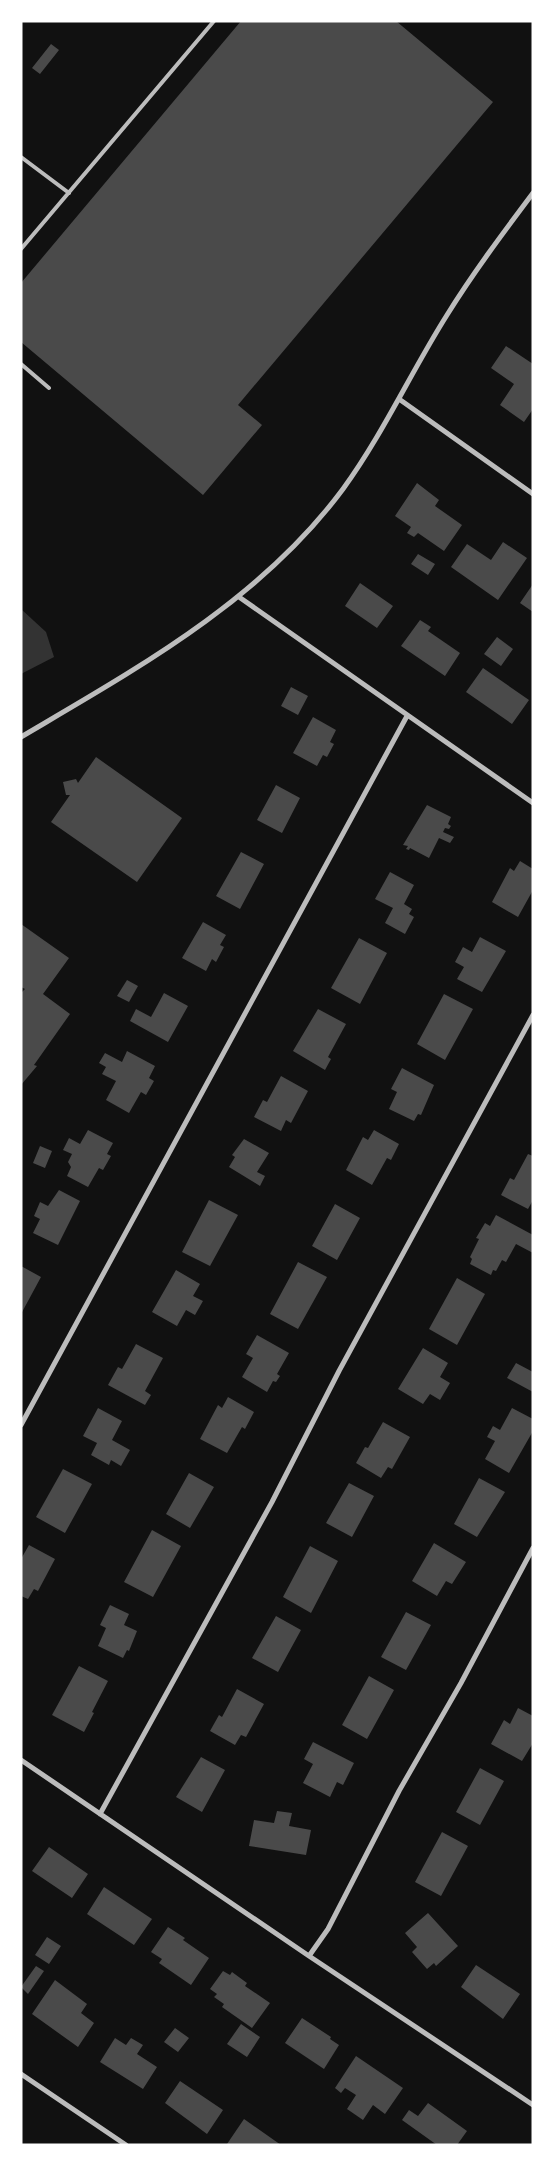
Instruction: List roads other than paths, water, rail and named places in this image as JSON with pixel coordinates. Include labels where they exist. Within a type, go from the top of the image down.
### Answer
[{"type":"street","points":[[21,737],[129,674],[184,638],[239,597],[297,542],[341,490],[374,443],[447,314],[495,242],[533,193]]},
{"type":"street","points":[[399,399],[533,494]]},
{"type":"street","points":[[239,597],[533,803]]},
{"type":"street","points":[[21,1425],[407,716]]},
{"type":"street","points":[[100,1814],[272,1502],[339,1371],[533,1016]]},
{"type":"street","points":[[309,1956],[328,1929],[399,1791],[461,1683],[533,1548]]},
{"type":"street","points":[[21,1760],[309,1956],[533,2105]]},
{"type":"street","points":[[21,2074],[126,2145]]},
{"type":"lane","points":[[21,249],[214,21]]},
{"type":"lane","points":[[21,157],[69,193]]},
{"type":"lane","points":[[21,364],[48,388]]}]
